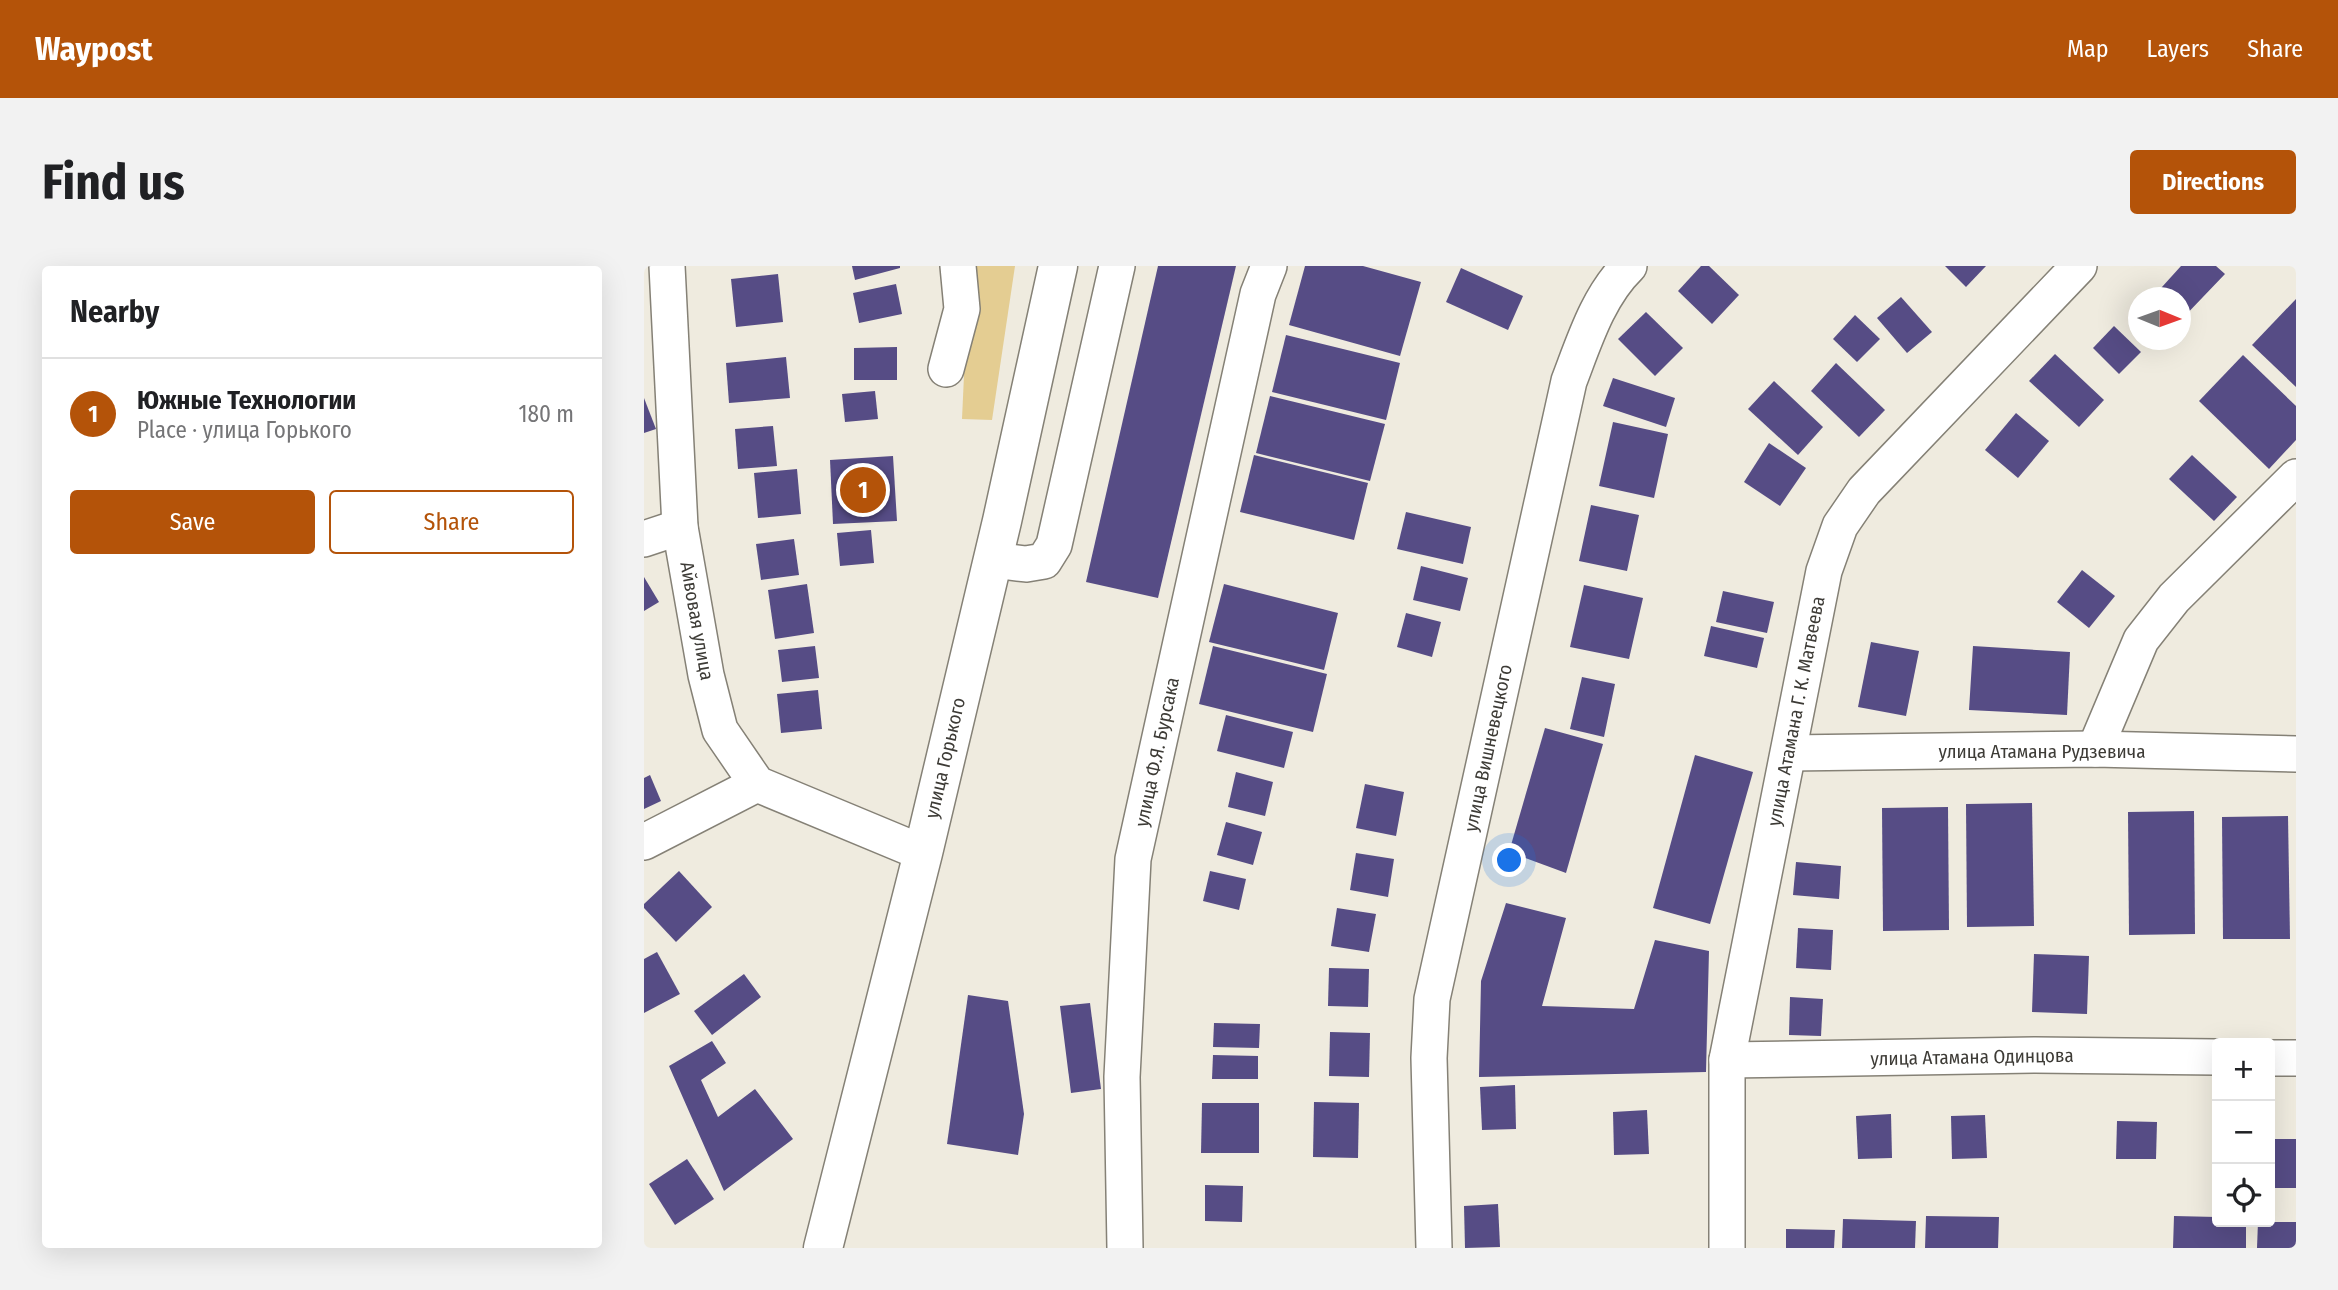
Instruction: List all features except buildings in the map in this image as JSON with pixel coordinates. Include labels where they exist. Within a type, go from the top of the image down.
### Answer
[{"type":"main road","name":"улица Горького","points":[[823,1248],[923,853],[993,560],[1058,266]]},
{"type":"street","name":"Айвовая улица","points":[[667,266],[680,527],[706,675],[720,730],[757,784]]},
{"type":"street","points":[[946,369],[962,309],[958,266]]},
{"type":"street","points":[[993,560],[1026,564],[1044,561],[1054,545],[1117,266]]},
{"type":"street","name":"улица Ф.Я. Бурсака","points":[[1125,1248],[1122,1077],[1133,859],[1258,294],[1269,266]]},
{"type":"street","name":"улица Вишневецкого","points":[[1434,1248],[1429,1058],[1433,999],[1569,381],[1593,319],[1618,276],[1629,266]]},
{"type":"street","name":"улица Атамана Г. К. Матвеева","points":[[1727,1248],[1727,1060],[1824,571],[1840,526],[1864,491],[2079,266]]},
{"type":"street","points":[[2095,749],[2141,640],[2174,598],[2296,477]]},
{"type":"street","points":[[644,539],[680,527]]},
{"type":"street","name":"улица Атамана Рудзевича","points":[[1789,753],[2095,749],[2296,754]]},
{"type":"street","points":[[644,842],[757,784],[923,853]]},
{"type":"street","name":"улица Атамана Одинцова","points":[[1727,1060],[2035,1055],[2212,1057]]},
{"type":"street","points":[[2275,1058],[2296,1058]]},
{"type":"shaded area","points":[[969,266],[1015,266],[992,420],[962,419]]},
{"type":"place","name":"Южные Технологии","points":[[863,490]]}]
